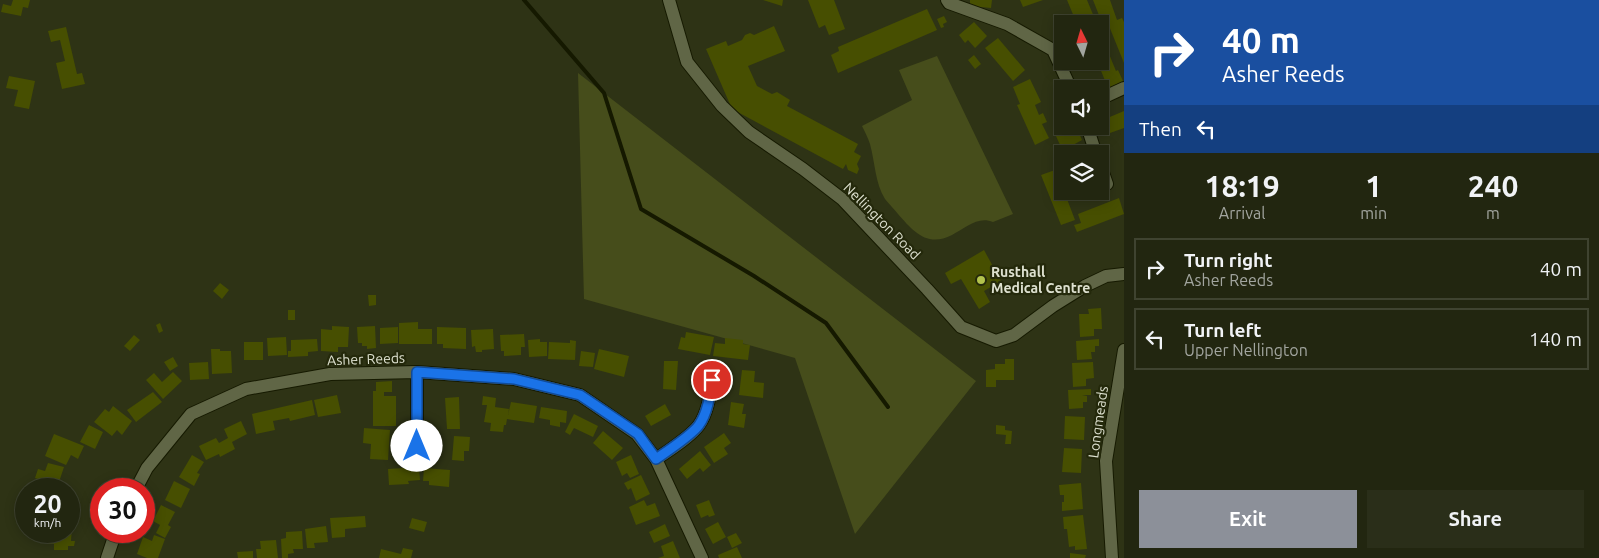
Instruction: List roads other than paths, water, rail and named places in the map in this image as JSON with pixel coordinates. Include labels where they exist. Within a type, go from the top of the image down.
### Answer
[{"type":"street","name":"Nellington Road","points":[[669,0],[687,62],[722,106],[749,132],[803,169],[842,199],[962,328],[996,341],[1014,335],[1086,286],[1106,276],[1124,274]]},
{"type":"street","points":[[948,0],[948,2],[1008,24],[1053,50],[1067,80]]},
{"type":"street","points":[[1109,95],[1124,88]]},
{"type":"street","name":"Longmeads","points":[[1112,558],[1106,461],[1124,350]]},
{"type":"street","points":[[417,372],[417,446]]},
{"type":"street","name":"Asher Reeds","points":[[142,478],[147,468],[191,414],[246,390],[330,374],[417,372],[514,379],[580,395],[638,434],[656,459],[702,558]]},
{"type":"street","points":[[656,459],[699,426],[708,404],[712,380]]},
{"type":"street","points":[[107,558],[112,543]]},
{"type":"waterway","points":[[524,0],[604,93],[641,209],[754,276],[826,323],[888,407]]},
{"type":"place","name":"Rusthall Medical Centre","points":[[981,280]]}]
